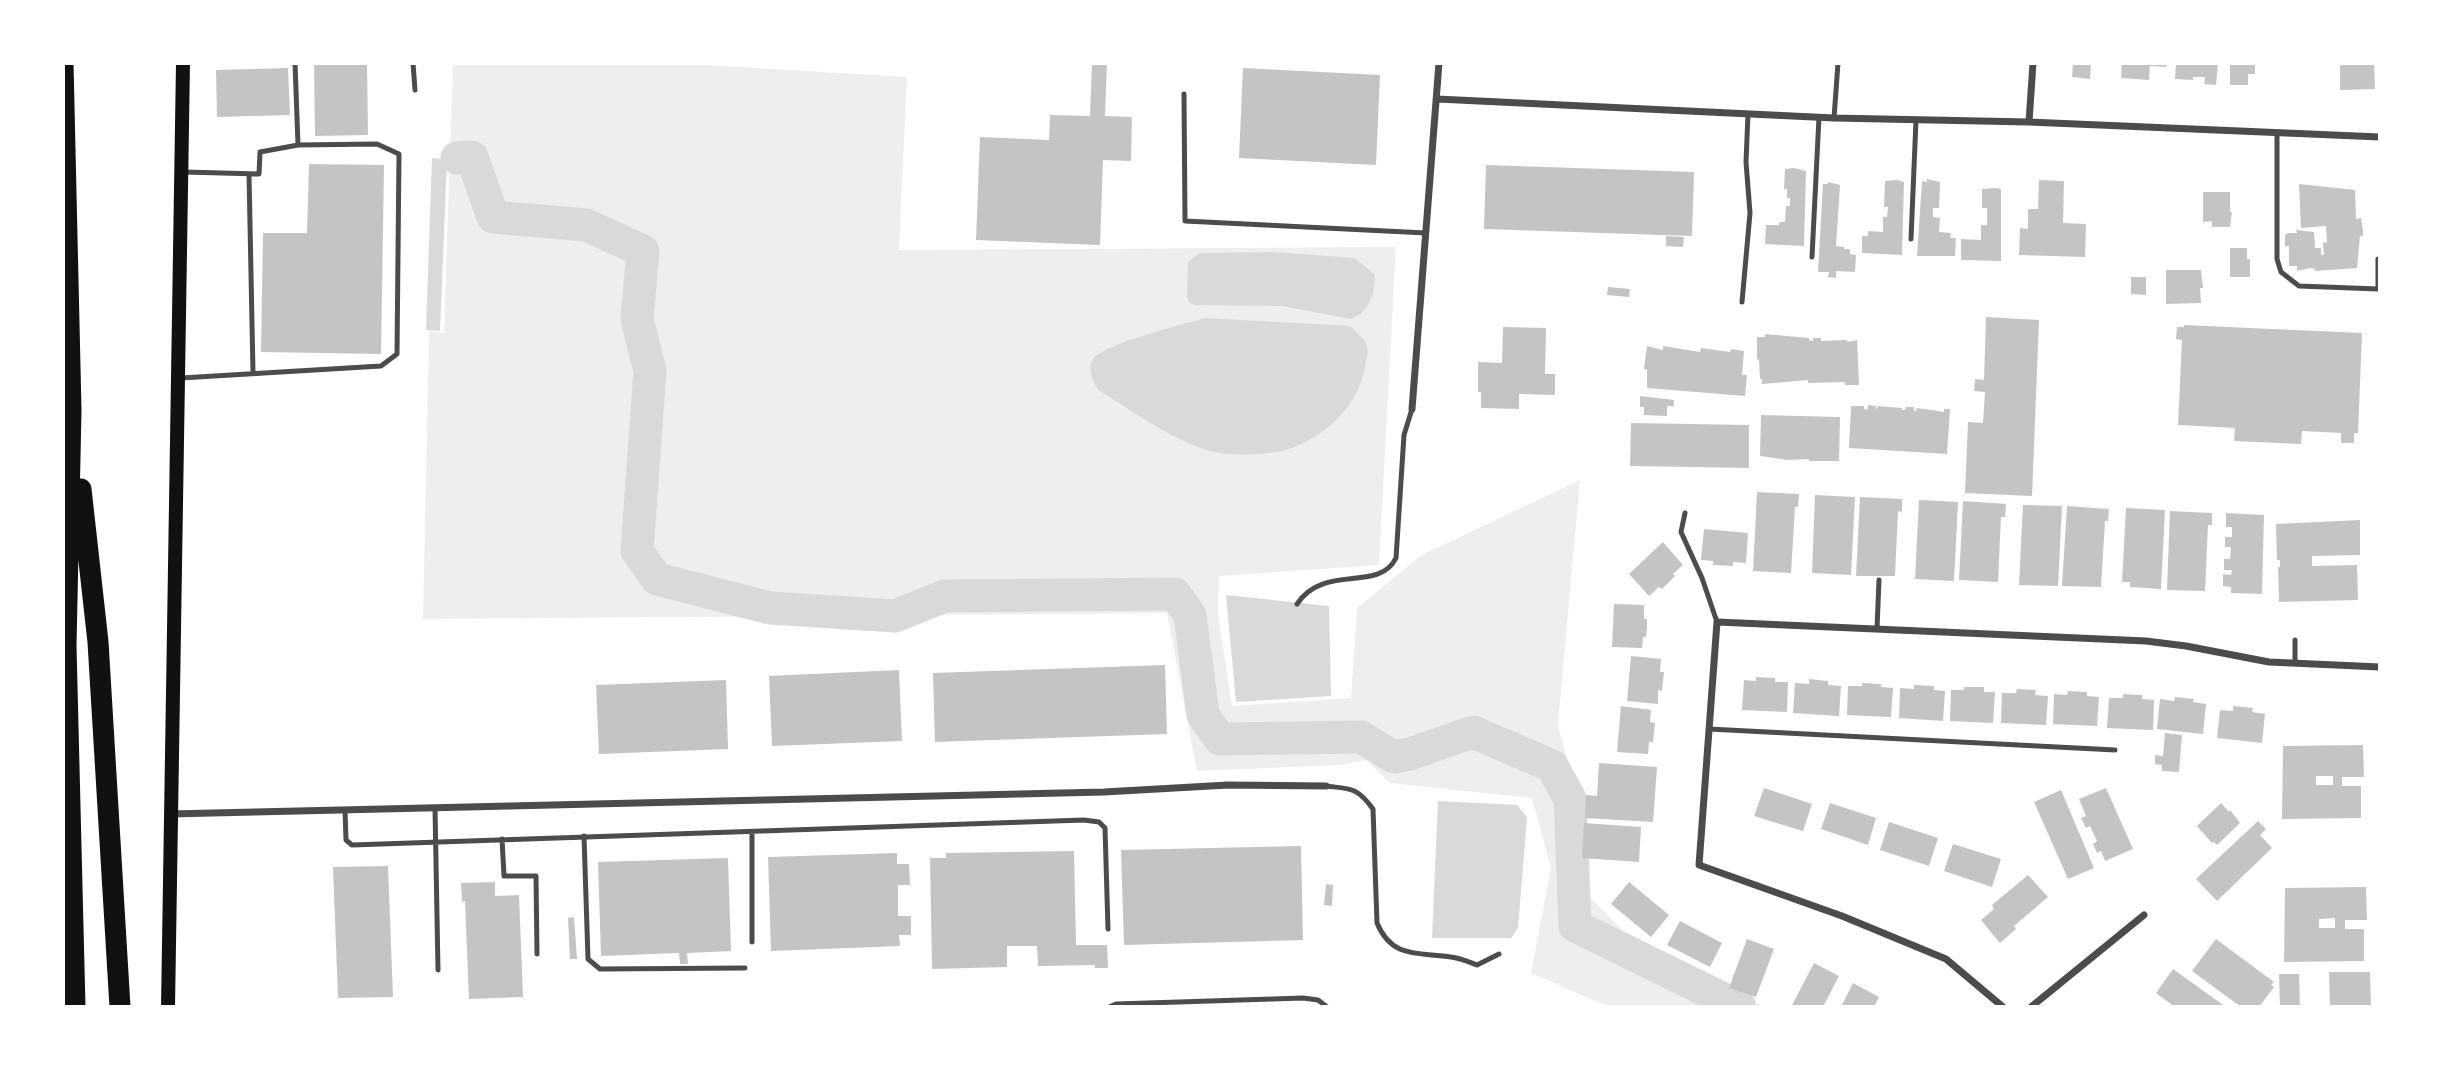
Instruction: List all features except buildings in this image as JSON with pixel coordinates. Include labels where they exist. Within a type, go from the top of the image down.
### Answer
[{"type":"highway","points":[[63,63],[71,410],[66,646],[75,1007]]},
{"type":"highway","points":[[71,410],[98,642],[120,1007]]},
{"type":"main road","points":[[168,1007],[183,63]]},
{"type":"street","points":[[1412,409],[1438,63]]},
{"type":"street","points":[[2029,122],[2033,63]]},
{"type":"street","points":[[1437,99],[1834,118],[2029,122],[2380,137]]},
{"type":"street","points":[[2003,1007],[1946,959],[1842,916],[1699,865],[1717,622],[2146,641],[2269,662],[2380,667]]},
{"type":"street","points":[[170,814],[1104,792],[1228,785],[1326,786]]},
{"type":"street","points":[[2032,1007],[2144,915]]},
{"type":"lane","points":[[295,63],[298,145]]},
{"type":"lane","points":[[414,63],[415,90]]},
{"type":"lane","points":[[1834,118],[1838,63]]},
{"type":"lane","points":[[1184,94],[1185,221],[1426,233]]},
{"type":"lane","points":[[1742,302],[1750,214],[1746,162],[1748,114]]},
{"type":"lane","points":[[1812,257],[1819,117]]},
{"type":"lane","points":[[1911,239],[1916,120]]},
{"type":"lane","points":[[2277,133],[2277,259],[2281,272],[2300,286],[2378,289],[2378,259]]},
{"type":"lane","points":[[178,378],[381,366],[397,354],[399,154],[377,144],[298,145],[260,152],[259,174],[181,172]]},
{"type":"lane","points":[[249,174],[253,373]]},
{"type":"lane","points":[[1297,604],[1304,593],[1331,580],[1380,575],[1392,566],[1396,558],[1404,435],[1412,409]]},
{"type":"lane","points":[[1685,513],[1681,532],[1702,578],[1717,622]]},
{"type":"lane","points":[[1877,629],[1879,580]]},
{"type":"lane","points":[[2295,640],[2295,663]]},
{"type":"lane","points":[[1709,729],[2115,750]]},
{"type":"lane","points":[[1326,786],[1349,788],[1363,794],[1373,809],[1377,923],[1382,936],[1396,948],[1410,953],[1454,957],[1477,965],[1499,954]]},
{"type":"lane","points":[[435,808],[438,970]]},
{"type":"lane","points":[[345,810],[346,840],[352,845],[436,840],[1084,820],[1099,822],[1105,828],[1108,929]]},
{"type":"lane","points":[[752,832],[752,942]]},
{"type":"lane","points":[[584,836],[588,959],[594,967],[745,968]]},
{"type":"lane","points":[[502,839],[504,876],[536,876],[537,954]]},
{"type":"lane","points":[[1109,1007],[1116,1004],[1303,998],[1318,1000],[1327,1007]]},
{"type":"shaded area","points":[[453,63],[673,63],[907,77],[899,250],[1396,247],[1379,565],[1219,576],[1218,613],[1232,706],[1351,698],[1357,608],[1422,555],[1580,480],[1558,725],[1579,805],[1581,888],[1631,939],[1764,1007],[1609,1007],[1531,973],[1551,868],[1532,798],[1390,783],[1366,760],[1340,765],[1197,771],[1167,613],[423,619],[429,331],[444,333]]},
{"type":"shaded area","points":[[432,158],[447,159],[440,331],[426,330]]},
{"type":"shaded area","points":[[1272,252],[1355,258],[1375,275],[1370,301],[1362,312],[1351,319],[1282,306],[1194,305],[1189,302],[1188,262],[1200,253]]},
{"type":"shaded area","points":[[1206,318],[1350,326],[1364,340],[1368,349],[1358,390],[1342,414],[1308,441],[1277,452],[1244,455],[1215,452],[1184,441],[1098,390],[1091,367],[1093,359],[1100,353],[1146,335]]},
{"type":"shaded area","points":[[1226,595],[1329,606],[1331,696],[1236,702]]},
{"type":"shaded area","points":[[1438,801],[1517,805],[1527,817],[1518,928],[1511,938],[1432,938]]},
{"type":"waterway","points":[[457,158],[472,157],[493,217],[586,225],[643,251],[637,319],[650,371],[637,551],[657,579],[770,608],[895,616],[945,596],[1175,594],[1190,615],[1203,715],[1220,739],[1361,737],[1394,757],[1473,732],[1552,766],[1570,799],[1575,926],[1740,1007]]}]
